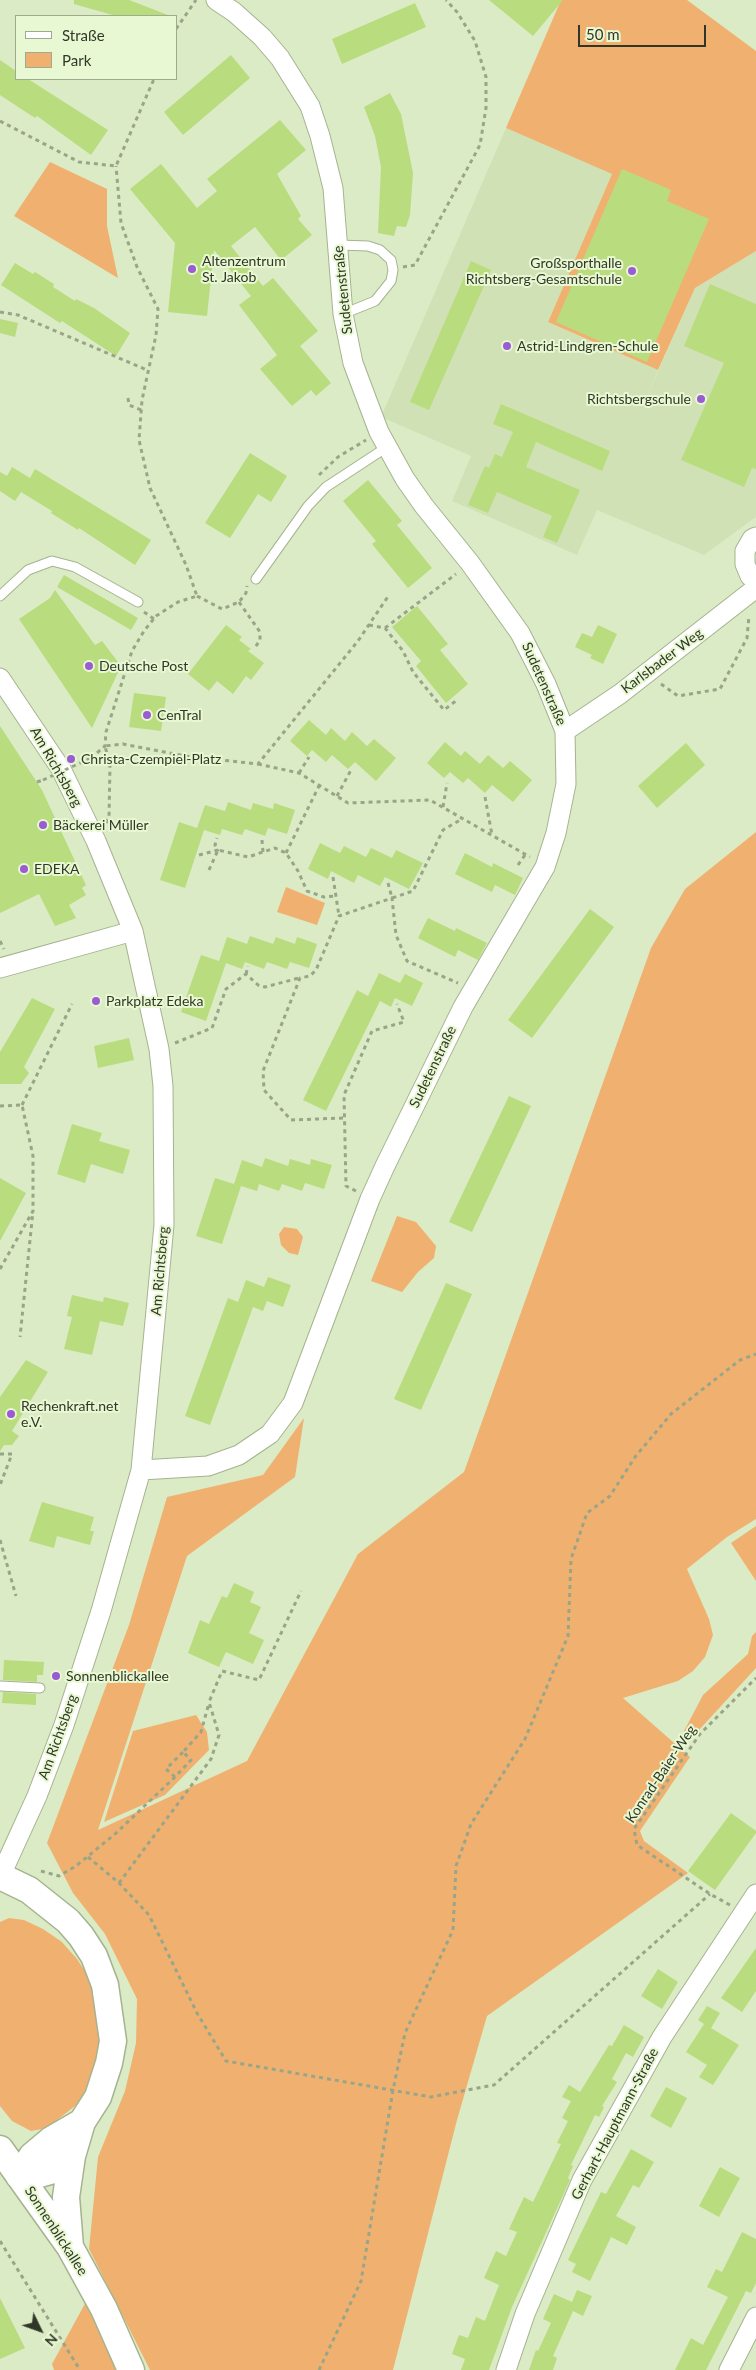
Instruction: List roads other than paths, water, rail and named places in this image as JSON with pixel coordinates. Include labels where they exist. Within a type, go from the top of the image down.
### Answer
[{"type":"main road","points":[[0,1877],[28,1890],[68,1921],[94,1956],[105,1985],[113,2041],[109,2064],[98,2096],[82,2122],[72,2156],[66,2197],[70,2247]]},
{"type":"main road","points":[[19,2176],[32,2156],[51,2140],[82,2122]]},
{"type":"main road","name":"Sonnenblickallee","points":[[0,2149],[70,2247],[104,2309],[131,2370]]},
{"type":"main road","points":[[19,2176],[36,2175],[57,2169],[72,2156]]},
{"type":"street","name":"Sudetenstraße","points":[[141,1470],[208,1466],[223,1462],[261,1442],[280,1423],[293,1403],[370,1199],[438,1054],[473,989],[545,866],[556,833],[566,784],[565,731],[546,684],[520,633],[470,563],[424,506],[387,447],[353,363],[343,314],[333,188],[320,136],[310,106],[280,58],[262,37],[234,12],[216,0]]},
{"type":"street","points":[[756,537],[745,551],[744,564],[750,576],[756,580]]},
{"type":"street","name":"Karlsbader Weg","points":[[565,731],[647,674],[756,588]]},
{"type":"street","name":"Am Richtsberg","points":[[0,678],[61,769],[96,841],[133,931],[159,1049],[163,1086],[164,1225],[141,1470],[101,1611],[64,1725],[37,1796],[0,1877]]},
{"type":"street","points":[[0,968],[133,931]]},
{"type":"street","name":"Gerhart-Hauptmann-Straße","points":[[506,2370],[525,2314],[582,2180],[662,2037],[756,1894]]},
{"type":"street","points":[[728,2370],[756,2317]]},
{"type":"lane","points":[[338,245],[368,246],[380,250],[391,260],[394,270],[391,281],[376,301],[343,314]]},
{"type":"lane","points":[[256,579],[308,506],[326,487],[387,447]]},
{"type":"lane","points":[[0,596],[28,570],[52,561],[75,567],[138,602]]},
{"type":"lane","points":[[0,1686],[40,1688]]},
{"type":"place","name":"Altenzentrum St. Jakob","points":[[192,269]]},
{"type":"place","name":"Großsporthalle Richtsberg-Gesamtschule","points":[[632,271]]},
{"type":"place","name":"Astrid-Lindgren-Schule","points":[[507,346]]},
{"type":"place","name":"Richtsbergschule","points":[[701,399]]},
{"type":"place","name":"Deutsche Post","points":[[89,666]]},
{"type":"place","name":"CenTral","points":[[147,715]]},
{"type":"place","name":"Christa-Czempiel-Platz","points":[[71,759]]},
{"type":"place","name":"Bäckerei Müller","points":[[43,825]]},
{"type":"place","name":"EDEKA","points":[[24,869]]},
{"type":"place","name":"Parkplatz Edeka","points":[[96,1001]]},
{"type":"place","name":"Rechenkraft.net e.V.","points":[[11,1414]]},
{"type":"place","name":"Sonnenblickallee","points":[[56,1676]]}]
